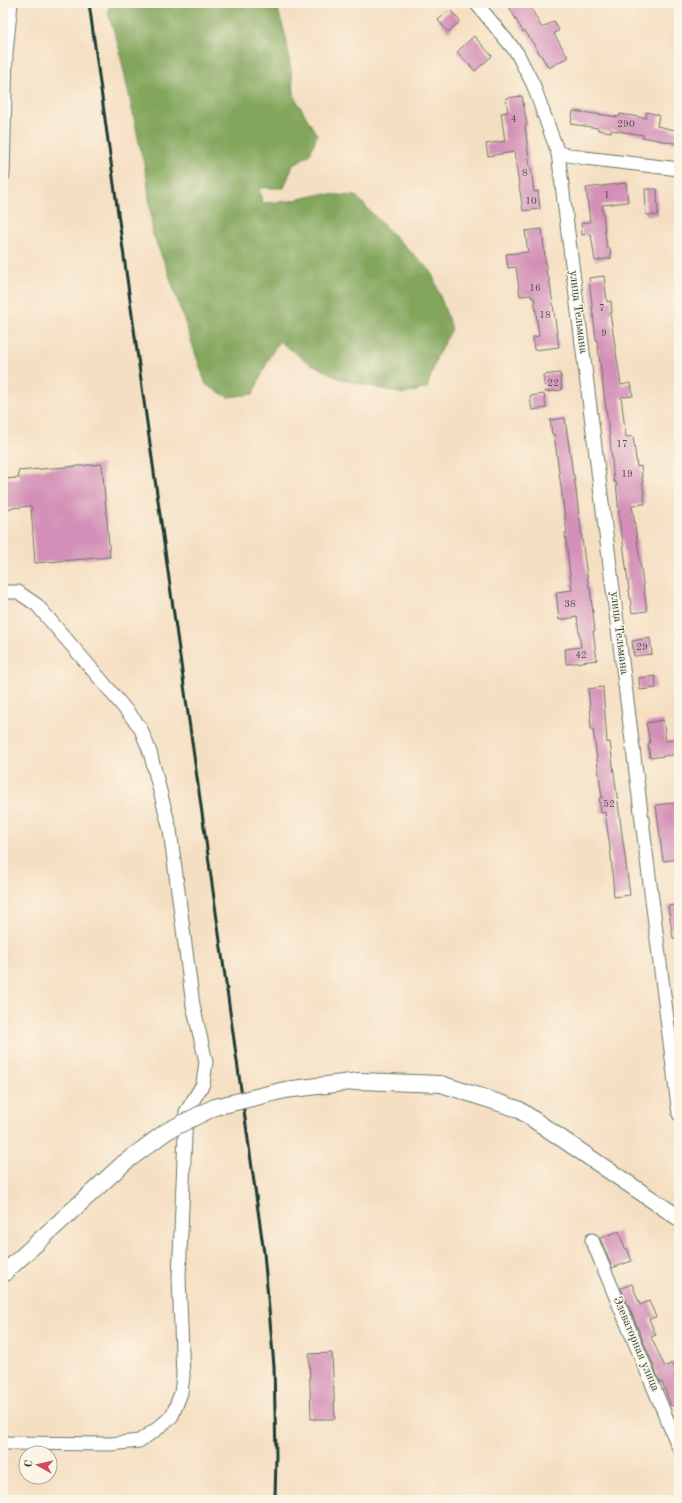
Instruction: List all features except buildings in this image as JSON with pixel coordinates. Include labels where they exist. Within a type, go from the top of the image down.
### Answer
[{"type":"street","points":[[3,175],[6,52],[11,3]]},
{"type":"street","name":"улица Тельмана","points":[[476,3],[517,53],[532,84],[558,153],[679,1114]]},
{"type":"street","points":[[558,153],[585,158],[679,169]]},
{"type":"street","points":[[3,592],[18,592],[36,605],[102,680],[140,727],[150,752],[170,830],[193,1005],[206,1062],[203,1084],[186,1112],[179,1278],[184,1376],[181,1393],[172,1416],[157,1429],[139,1441],[111,1444],[3,1443]]},
{"type":"street","points":[[3,1274],[124,1163],[167,1131],[215,1107],[285,1090],[359,1081],[441,1084],[518,1109],[679,1218]]},
{"type":"street","name":"Элеваторная улица","points":[[592,1240],[679,1448]]},
{"type":"green space","points":[[110,3],[276,3],[286,37],[295,98],[317,135],[310,154],[293,165],[284,188],[259,188],[262,203],[289,201],[322,194],[356,196],[385,227],[431,271],[452,329],[437,356],[427,388],[404,394],[340,379],[306,361],[279,341],[269,358],[253,394],[228,397],[206,385],[167,269],[153,235],[147,179],[118,44],[108,13]]},
{"type":"railway","points":[[89,3],[264,1253],[274,1366],[276,1456],[275,1500]]}]
